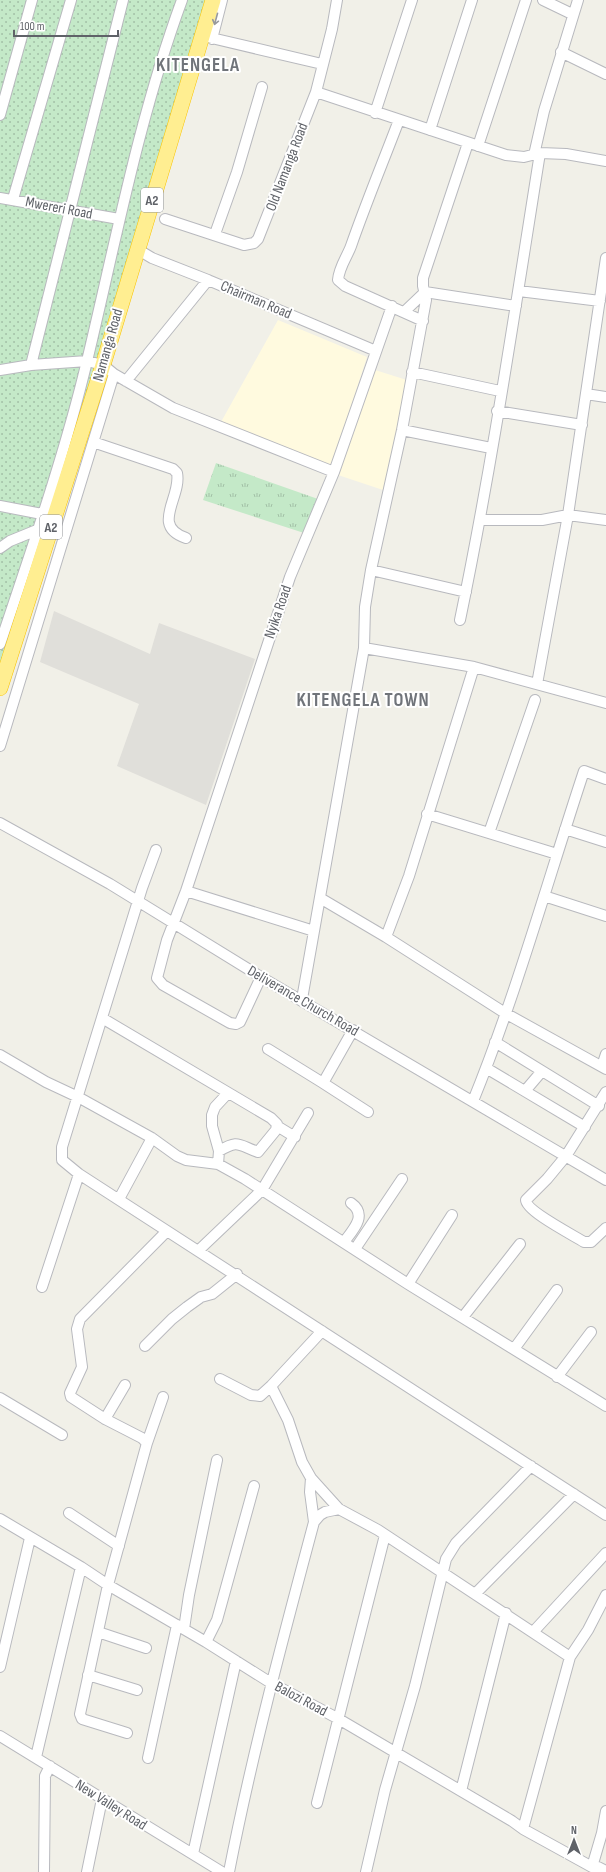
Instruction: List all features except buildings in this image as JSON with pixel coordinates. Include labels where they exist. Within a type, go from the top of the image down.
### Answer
[{"type":"highway","name":"Namanga Road","points":[[0,688],[108,370],[137,249],[207,37],[213,0]]},
{"type":"street","points":[[0,115],[32,0]]},
{"type":"street","points":[[13,199],[71,0]]},
{"type":"street","points":[[31,365],[123,0]]},
{"type":"street","points":[[0,644],[74,410],[87,361],[118,219],[139,139],[168,39],[182,0]]},
{"type":"street","points":[[222,0],[207,37],[322,64]]},
{"type":"street","name":"Old Namanga Road","points":[[165,219],[244,244],[254,243],[258,239],[316,92],[332,29],[337,0]]},
{"type":"street","points":[[375,113],[412,0]]},
{"type":"street","points":[[430,130],[472,0]]},
{"type":"street","points":[[302,999],[364,648],[364,615],[371,570],[402,430],[423,320],[426,300],[423,278],[526,0]]},
{"type":"street","points":[[543,0],[572,14]]},
{"type":"street","points":[[460,620],[480,520],[500,392],[519,291],[537,154],[561,52],[572,14],[578,0]]},
{"type":"street","points":[[561,52],[606,74]]},
{"type":"street","points":[[215,234],[237,172],[262,87]]},
{"type":"street","points":[[316,92],[375,113],[506,155],[524,157],[537,154],[566,154],[606,161]]},
{"type":"street","points":[[399,120],[372,186],[350,251],[339,274],[338,280],[345,286],[423,320]]},
{"type":"street","name":"Mwereri Road","points":[[0,198],[13,199],[118,219]]},
{"type":"street","name":"Chairman Road","points":[[137,249],[152,258],[376,351]]},
{"type":"street","points":[[537,684],[568,515],[586,394],[603,295],[606,258]]},
{"type":"street","points":[[126,381],[208,280]]},
{"type":"street","points":[[519,291],[603,295]]},
{"type":"street","points":[[425,292],[516,306]]},
{"type":"street","points":[[404,312],[425,292]]},
{"type":"street","name":"Nyika Road","points":[[261,976],[240,1022],[236,1024],[230,1023],[163,985],[157,980],[157,974],[174,922],[186,891],[290,577],[334,472],[392,306]]},
{"type":"street","points":[[0,370],[31,365],[87,361],[108,370],[173,408],[334,472]]},
{"type":"street","points":[[0,746],[93,442],[108,370]]},
{"type":"street","points":[[412,372],[500,392]]},
{"type":"street","points":[[586,394],[606,397]]},
{"type":"street","points":[[497,411],[582,425]]},
{"type":"street","points":[[402,430],[491,448]]},
{"type":"street","points":[[93,442],[173,469],[177,473],[177,487],[168,519],[171,530],[177,535],[186,538]]},
{"type":"street","points":[[0,506],[42,514]]},
{"type":"street","points":[[480,520],[542,520],[568,515],[606,520]]},
{"type":"street","points":[[0,548],[23,534],[37,530]]},
{"type":"street","points":[[371,570],[466,592]]},
{"type":"street","points":[[364,648],[474,667],[605,703]]},
{"type":"street","points":[[386,937],[409,876],[427,814],[474,667]]},
{"type":"street","points":[[489,833],[535,700]]},
{"type":"street","points":[[473,1101],[505,1013],[584,771],[606,779]]},
{"type":"street","points":[[427,814],[557,854]]},
{"type":"street","name":"Deliverance Church Road","points":[[0,823],[110,884],[261,976],[606,1180]]},
{"type":"street","points":[[565,829],[606,842]]},
{"type":"street","points":[[156,850],[61,1152],[62,1160],[79,1174],[237,1274],[322,1331],[606,1515]]},
{"type":"street","points":[[186,891],[314,931]]},
{"type":"street","points":[[544,896],[606,916]]},
{"type":"street","points":[[320,898],[386,937],[505,1013],[604,1068],[606,1054]]},
{"type":"street","points":[[102,1018],[272,1118],[277,1126],[295,1137]]},
{"type":"street","points":[[323,1083],[353,1030]]},
{"type":"street","points":[[495,1042],[599,1106]]},
{"type":"street","points":[[268,1049],[368,1112]]},
{"type":"street","points":[[0,1055],[46,1082],[78,1097],[152,1138],[177,1156],[186,1160],[218,1164],[262,1190],[408,1284],[463,1316],[606,1406]]},
{"type":"street","points":[[486,1068],[585,1127]]},
{"type":"street","points":[[525,1091],[542,1071]]},
{"type":"street","points":[[606,1092],[599,1106],[566,1156],[547,1179],[528,1197],[526,1203],[540,1215],[588,1243],[594,1240],[606,1228]]},
{"type":"street","points":[[218,1164],[219,1151],[212,1126],[212,1115],[215,1107],[228,1093]]},
{"type":"street","points":[[199,1250],[262,1190],[308,1113]]},
{"type":"street","points":[[219,1151],[230,1144],[237,1143],[258,1152],[270,1140],[277,1126]]},
{"type":"street","points":[[119,1199],[152,1138]]},
{"type":"street","points":[[42,1287],[79,1174]]},
{"type":"street","points":[[355,1249],[402,1179]]},
{"type":"street","points":[[344,1242],[359,1222],[360,1217],[356,1206],[351,1203]]},
{"type":"street","points":[[408,1284],[452,1215]]},
{"type":"street","points":[[147,1444],[142,1438],[71,1397],[70,1393],[82,1367],[78,1324],[89,1308],[168,1231]]},
{"type":"street","points":[[463,1316],[520,1244]]},
{"type":"street","points":[[146,1346],[172,1319],[187,1307],[201,1297],[212,1294],[237,1274]]},
{"type":"street","points":[[514,1349],[557,1290]]},
{"type":"street","points":[[220,1379],[256,1396],[260,1396],[322,1331]]},
{"type":"street","points":[[558,1377],[591,1332]]},
{"type":"street","points":[[105,1418],[125,1385]]},
{"type":"street","points":[[271,1386],[288,1420],[302,1462],[311,1478],[339,1509],[378,1530],[442,1573],[534,1631],[570,1657]]},
{"type":"street","points":[[127,1733],[82,1719],[80,1716],[108,1585],[147,1444],[163,1397]]},
{"type":"street","points":[[0,1398],[62,1435]]},
{"type":"street","points":[[148,1758],[188,1595],[217,1460]]},
{"type":"street","points":[[366,1872],[396,1753],[415,1686],[446,1559],[456,1543],[531,1466]]},
{"type":"street","points":[[311,1478],[310,1492],[314,1522]]},
{"type":"street","points":[[206,1642],[217,1620],[254,1486]]},
{"type":"street","points":[[475,1594],[574,1494]]},
{"type":"street","points":[[229,1872],[241,1811],[271,1683],[314,1522],[320,1514],[330,1510],[339,1509]]},
{"type":"street","points":[[69,1513],[119,1546]]},
{"type":"street","name":"Balozi Road","points":[[0,1519],[81,1567],[108,1585],[206,1642],[271,1683],[338,1718],[512,1821],[523,1829],[599,1868]]},
{"type":"street","points":[[317,1803],[385,1535]]},
{"type":"street","points":[[0,1667],[30,1538]]},
{"type":"street","points":[[534,1631],[606,1552]]},
{"type":"street","points":[[36,1757],[81,1567]]},
{"type":"street","points":[[523,1829],[570,1657],[588,1630],[606,1595]]},
{"type":"street","points":[[461,1791],[506,1613]]},
{"type":"street","points":[[98,1632],[146,1648]]},
{"type":"street","points":[[193,1854],[236,1662]]},
{"type":"street","points":[[88,1675],[137,1690]]},
{"type":"street","name":"New Valley Road","points":[[0,1736],[222,1872]]},
{"type":"street","points":[[44,1872],[45,1776],[50,1766]]},
{"type":"street","points":[[87,1872],[102,1799]]},
{"type":"street","points":[[599,1868],[599,1845],[606,1810]]},
{"type":"shaded area","points":[[278,320],[367,357],[331,468],[221,422]]},
{"type":"shaded area","points":[[375,370],[410,381],[389,492],[338,475]]},
{"type":"shaded area","points":[[54,611],[150,654],[159,623],[255,659],[206,805],[117,766],[139,704],[40,662]]},
{"type":"green space","points":[[0,0],[213,0],[0,688]]},
{"type":"green space","points":[[216,463],[318,499],[304,533],[203,500]]},
{"type":"district","name":"KITENGELA","points":[[198,65]]},
{"type":"district","name":"KITENGELA TOWN","points":[[363,700]]}]
